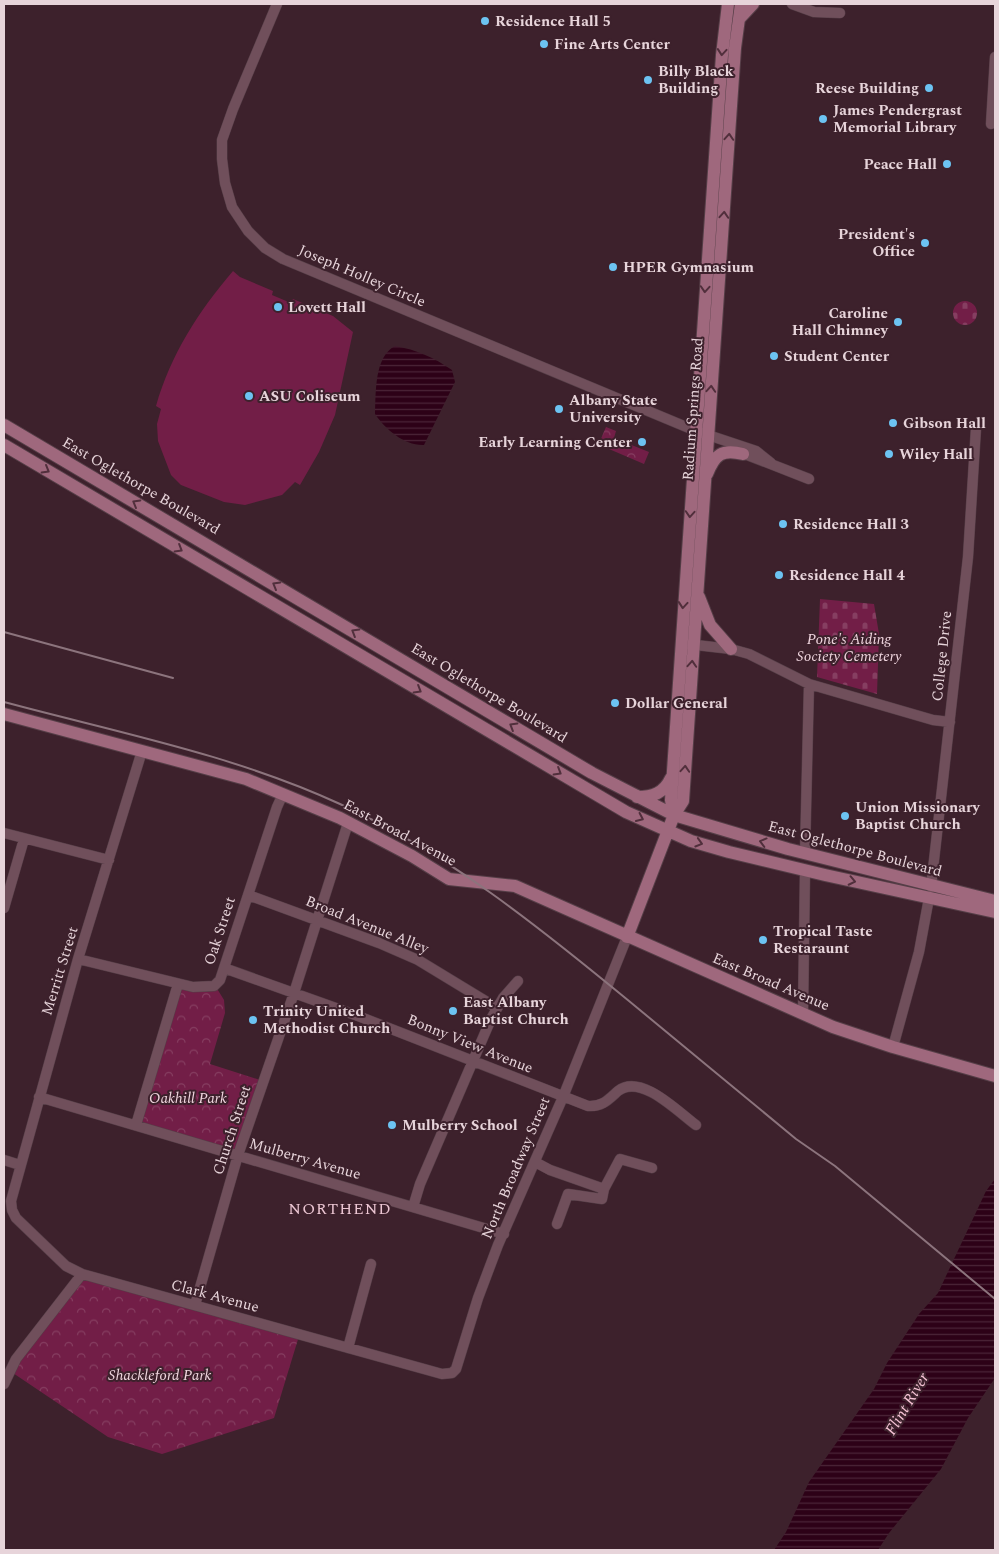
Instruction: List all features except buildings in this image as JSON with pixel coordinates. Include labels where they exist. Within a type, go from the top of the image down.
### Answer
[{"type":"main road","name":"Radium Springs Road","points":[[627,937],[670,831],[674,815],[683,802],[704,481],[703,434],[709,240],[728,4]]},
{"type":"main road","name":"Radium Springs Road","points":[[674,815],[671,800],[680,644],[703,434],[709,413],[741,4]]},
{"type":"main road","points":[[739,19],[753,4]]},
{"type":"main road","name":"East Oglethorpe Boulevard","points":[[4,425],[425,675],[638,797],[674,815],[893,876],[930,892],[995,912]]},
{"type":"main road","name":"East Oglethorpe Boulevard","points":[[4,445],[599,797],[670,831],[712,847],[804,871],[995,901]]},
{"type":"main road","points":[[704,481],[710,467],[721,454],[728,450],[743,454]]},
{"type":"main road","points":[[698,592],[710,625],[731,648]]},
{"type":"main road","name":"East Broad Avenue","points":[[4,714],[246,779],[348,823],[412,856],[449,879],[516,886],[833,1027],[893,1047],[995,1076]]},
{"type":"main road","points":[[638,797],[652,796],[659,793],[668,784],[672,776]]},
{"type":"main road","points":[[804,871],[816,865],[893,876]]},
{"type":"street","name":"Joseph Holley Circle","points":[[277,4],[222,140],[225,183],[232,207],[248,231],[265,248],[283,259],[703,434]]},
{"type":"street","points":[[792,4],[814,12],[840,13],[824,4]]},
{"type":"street","points":[[990,124],[995,56]]},
{"type":"street","points":[[709,413],[721,435],[733,442]]},
{"type":"street","name":"College Drive","points":[[893,1047],[919,952],[930,892],[968,556],[976,428]]},
{"type":"street","points":[[703,434],[733,442],[756,451],[771,463]]},
{"type":"street","points":[[703,434],[743,454],[771,463],[809,479]]},
{"type":"street","points":[[680,644],[731,648],[749,654],[809,684],[934,720],[950,722]]},
{"type":"street","points":[[805,852],[809,684]]},
{"type":"street","name":"Merritt Street","points":[[11,1201],[78,959],[142,751]]},
{"type":"street","name":"Oak Street","points":[[178,984],[193,987],[214,986],[220,980],[283,794]]},
{"type":"street","name":"Church Street","points":[[195,1305],[238,1155],[294,992],[348,823]]},
{"type":"street","points":[[4,833],[109,860]]},
{"type":"street","points":[[4,908],[24,839]]},
{"type":"street","points":[[803,1014],[804,871]]},
{"type":"street","name":"Broad Avenue Alley","points":[[248,895],[418,960],[497,1008]]},
{"type":"street","name":"North Broadway Street","points":[[442,1374],[452,1373],[456,1369],[478,1298],[563,1097],[627,937]]},
{"type":"street","points":[[78,959],[178,984],[136,1125]]},
{"type":"street","name":"Bonny View Avenue","points":[[224,968],[294,992],[563,1097],[594,1107],[600,1106],[621,1089],[643,1087],[696,1125]]},
{"type":"street","points":[[413,1207],[420,1184],[472,1060],[497,1008],[518,981]]},
{"type":"street","name":"Mulberry Avenue","points":[[39,1097],[504,1234]]},
{"type":"street","points":[[557,1224],[568,1194],[602,1199],[604,1189],[620,1159],[652,1168]]},
{"type":"street","points":[[4,1160],[20,1165]]},
{"type":"street","points":[[535,1162],[550,1170],[604,1189]]},
{"type":"street","name":"Clark Avenue","points":[[11,1201],[12,1210],[16,1218],[66,1266],[82,1274],[442,1374]]},
{"type":"street","points":[[348,1348],[371,1264]]},
{"type":"street","points":[[4,1384],[16,1360],[82,1274]]},
{"type":"green space","name":"ASU Coliseum","points":[[233,271],[240,277],[273,291],[272,295],[291,303],[293,299],[333,316],[353,332],[335,415],[319,452],[300,485],[295,482],[282,495],[245,505],[224,502],[181,485],[171,475],[158,441],[157,424],[161,409],[156,406],[169,369],[187,334],[208,302]]},
{"type":"green space","points":[[965,301],[973,305],[977,313],[973,321],[965,325],[957,321],[953,313],[957,305]]},
{"type":"green space","points":[[606,427],[616,431],[614,438],[649,452],[644,464],[609,449],[610,445],[600,441]]},
{"type":"green space","name":"Pone's Aiding Society Cemetery","points":[[820,599],[874,604],[879,634],[877,694],[817,677]]},
{"type":"green space","name":"Oakhill Park","points":[[179,986],[216,987],[224,1000],[225,1013],[210,1064],[263,1081],[237,1154],[137,1125]]},
{"type":"green space","name":"Shackleford Park","points":[[82,1276],[299,1336],[274,1418],[162,1454],[108,1437],[10,1371]]},
{"type":"water","points":[[395,346],[425,355],[452,370],[455,382],[424,445],[417,445],[403,440],[390,431],[375,414],[376,386],[380,367],[388,351]]},
{"type":"water","name":"Flint River","points":[[995,1179],[995,1378],[968,1418],[941,1469],[889,1533],[878,1550],[774,1550],[786,1532],[809,1482],[874,1389],[887,1363],[919,1314],[938,1293],[986,1191]]},
{"type":"railway","points":[[4,632],[173,678]]},
{"type":"railway","points":[[4,702],[174,746],[259,772],[340,804],[418,845],[490,893],[560,945],[796,1139],[835,1166],[995,1299]]},
{"type":"place","name":"Residence Hall 5","points":[[485,21]]},
{"type":"place","name":"Fine Arts Center","points":[[544,44]]},
{"type":"place","name":"Billy Black Building","points":[[648,80]]},
{"type":"place","name":"Reese Building","points":[[929,88]]},
{"type":"place","name":"James Pendergrast Memorial Library","points":[[823,119]]},
{"type":"place","name":"Peace Hall","points":[[947,164]]},
{"type":"place","name":"President's Office","points":[[925,243]]},
{"type":"place","name":"HPER Gymnasium","points":[[613,267]]},
{"type":"place","name":"Lovett Hall","points":[[278,307]]},
{"type":"place","name":"Caroline Hall Chimney","points":[[898,322]]},
{"type":"place","name":"Student Center","points":[[774,356]]},
{"type":"place","name":"ASU Coliseum","points":[[249,396]]},
{"type":"place","name":"Albany State University","points":[[559,409]]},
{"type":"place","name":"Gibson Hall","points":[[893,423]]},
{"type":"place","name":"Early Learning Center","points":[[642,442]]},
{"type":"place","name":"Wiley Hall","points":[[889,454]]},
{"type":"place","name":"Residence Hall 3","points":[[783,524]]},
{"type":"place","name":"Residence Hall 4","points":[[779,575]]},
{"type":"place","name":"Dollar General","points":[[615,703]]},
{"type":"place","name":"Union Missionary Baptist Church","points":[[845,816]]},
{"type":"place","name":"Tropical Taste Restaraunt","points":[[763,940]]},
{"type":"place","name":"East Albany Baptist Church","points":[[453,1011]]},
{"type":"place","name":"Trinity United Methodist Church","points":[[253,1020]]},
{"type":"place","name":"Mulberry School","points":[[392,1125]]},
{"type":"district","name":"NORTHEND","points":[[340,1209]]}]
